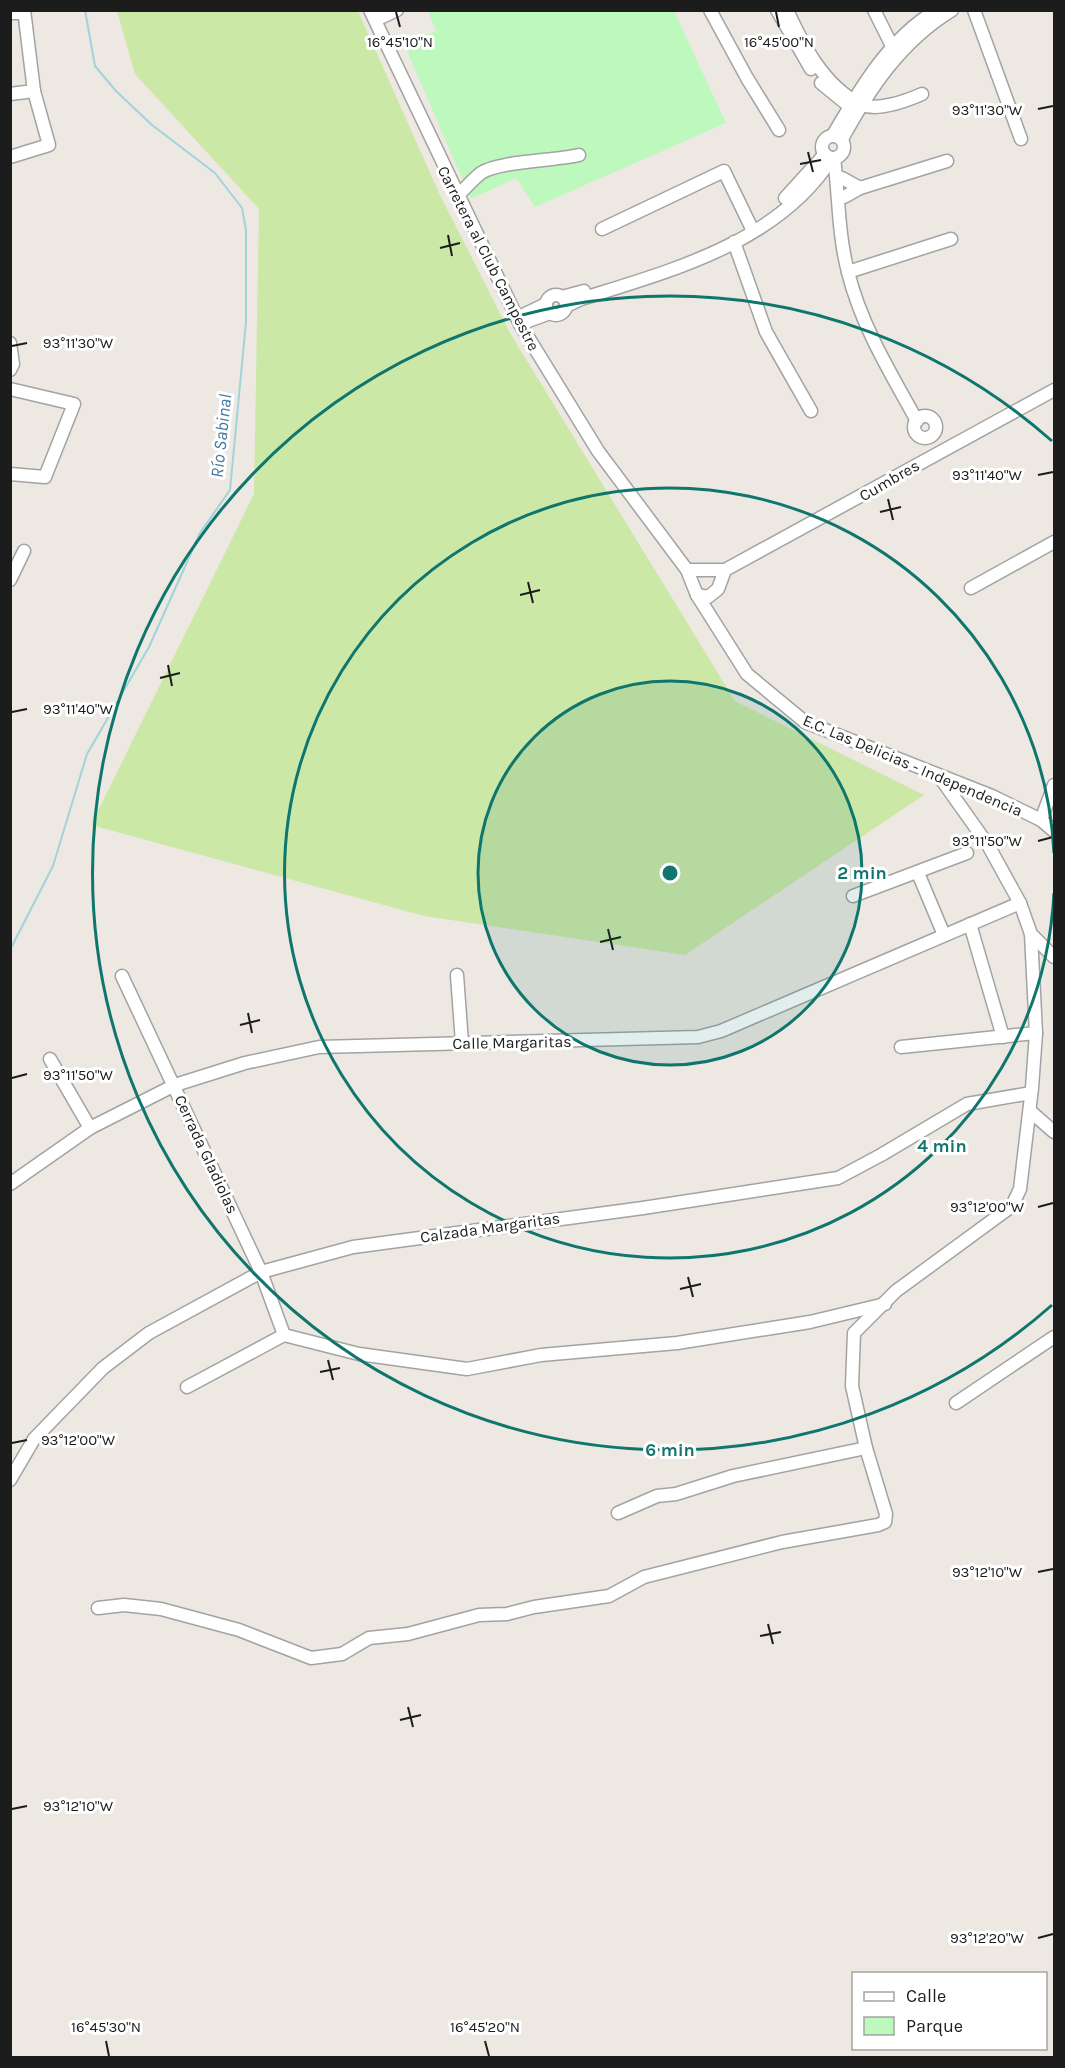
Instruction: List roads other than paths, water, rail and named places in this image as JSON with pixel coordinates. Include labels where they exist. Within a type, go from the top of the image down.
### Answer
[{"type":"street","name":"Carretera al Club Campestre","points":[[370,10],[518,321],[598,451],[687,570],[697,595],[747,674]]},
{"type":"street","points":[[397,10],[381,14],[415,92],[413,104]]},
{"type":"street","points":[[711,10],[747,78],[779,130]]},
{"type":"street","points":[[777,10],[818,82],[855,106],[898,104],[922,94]]},
{"type":"street","points":[[787,10],[824,76],[855,106]]},
{"type":"street","points":[[874,10],[894,51]]},
{"type":"street","points":[[920,419],[858,306],[851,271],[842,178],[824,141],[838,137],[855,106],[894,51],[936,10]]},
{"type":"street","points":[[894,51],[952,10]]},
{"type":"street","points":[[974,10],[1021,139]]},
{"type":"street","points":[[10,13],[24,12],[34,91],[49,145],[10,157]]},
{"type":"street","points":[[10,94],[34,91]]},
{"type":"street","points":[[564,301],[581,299],[682,267],[734,242],[804,191],[819,177],[833,156],[844,150],[838,137]]},
{"type":"street","points":[[457,196],[482,172],[511,164],[557,160],[579,154]]},
{"type":"street","points":[[833,156],[843,248],[851,271]]},
{"type":"street","points":[[844,197],[860,188],[947,161]]},
{"type":"street","points":[[602,229],[724,171],[752,228]]},
{"type":"street","points":[[842,178],[860,188]]},
{"type":"street","points":[[564,301],[679,261],[752,228]]},
{"type":"street","points":[[851,271],[951,239]]},
{"type":"street","points":[[734,242],[766,332],[811,411]]},
{"type":"street","points":[[518,321],[548,309],[560,314],[564,301]]},
{"type":"street","points":[[10,343],[13,364],[10,370]]},
{"type":"street","points":[[10,389],[74,404],[45,477],[10,474]]},
{"type":"street","name":"Cumbres","points":[[687,570],[725,570],[830,514],[935,453],[1054,390]]},
{"type":"street","points":[[920,419],[930,418],[935,423],[935,430],[927,437]]},
{"type":"street","points":[[920,419],[915,431],[927,437],[935,453]]},
{"type":"street","points":[[971,588],[1054,542]]},
{"type":"street","points":[[10,580],[24,551]]},
{"type":"street","points":[[697,595],[708,597],[714,594],[725,570]]},
{"type":"street","name":"E.C. Las Delicias - Independencia","points":[[747,674],[805,722],[992,796],[1041,820],[1054,831]]},
{"type":"street","points":[[98,1608],[124,1605],[161,1609],[239,1630],[311,1658],[342,1654],[369,1638],[408,1634],[479,1615],[507,1614],[534,1606],[609,1596],[644,1577],[782,1542],[885,1522],[886,1514],[866,1448],[852,1386],[854,1333],[896,1291],[1012,1206],[1020,1189],[1036,1033],[1031,934],[1020,903],[988,845],[939,776]]},
{"type":"street","points":[[1041,820],[1054,785]]},
{"type":"street","points":[[853,896],[967,853]]},
{"type":"street","points":[[918,873],[944,935]]},
{"type":"street","name":"Calle Margaritas","points":[[10,1184],[90,1128],[175,1085],[245,1063],[320,1047],[698,1037],[721,1031],[1020,903]]},
{"type":"street","points":[[970,924],[1003,1036]]},
{"type":"street","points":[[1031,934],[1054,957]]},
{"type":"street","points":[[457,975],[462,1043]]},
{"type":"street","name":"Cerrada Gladiolas","points":[[122,976],[261,1272],[284,1335]]},
{"type":"street","points":[[901,1047],[1036,1033]]},
{"type":"street","points":[[50,1059],[90,1128]]},
{"type":"street","name":"Calzada Margaritas","points":[[10,1480],[34,1439],[103,1368],[148,1333],[261,1272],[353,1247],[643,1208],[838,1178],[967,1104],[1031,1093]]},
{"type":"street","points":[[1029,1111],[1054,1132]]},
{"type":"street","points":[[187,1387],[284,1335],[359,1354],[467,1369],[541,1355],[699,1339],[810,1322],[885,1304]]},
{"type":"street","points":[[956,1403],[1054,1337]]},
{"type":"street","points":[[618,1513],[657,1496],[676,1494],[733,1476],[866,1448]]},
{"type":"waterway","name":"Río Sabinal","points":[[10,950],[53,866],[87,754],[149,647],[200,533],[230,490],[246,322],[246,230],[242,208],[215,173],[152,125],[116,91],[95,66],[85,10]]}]
